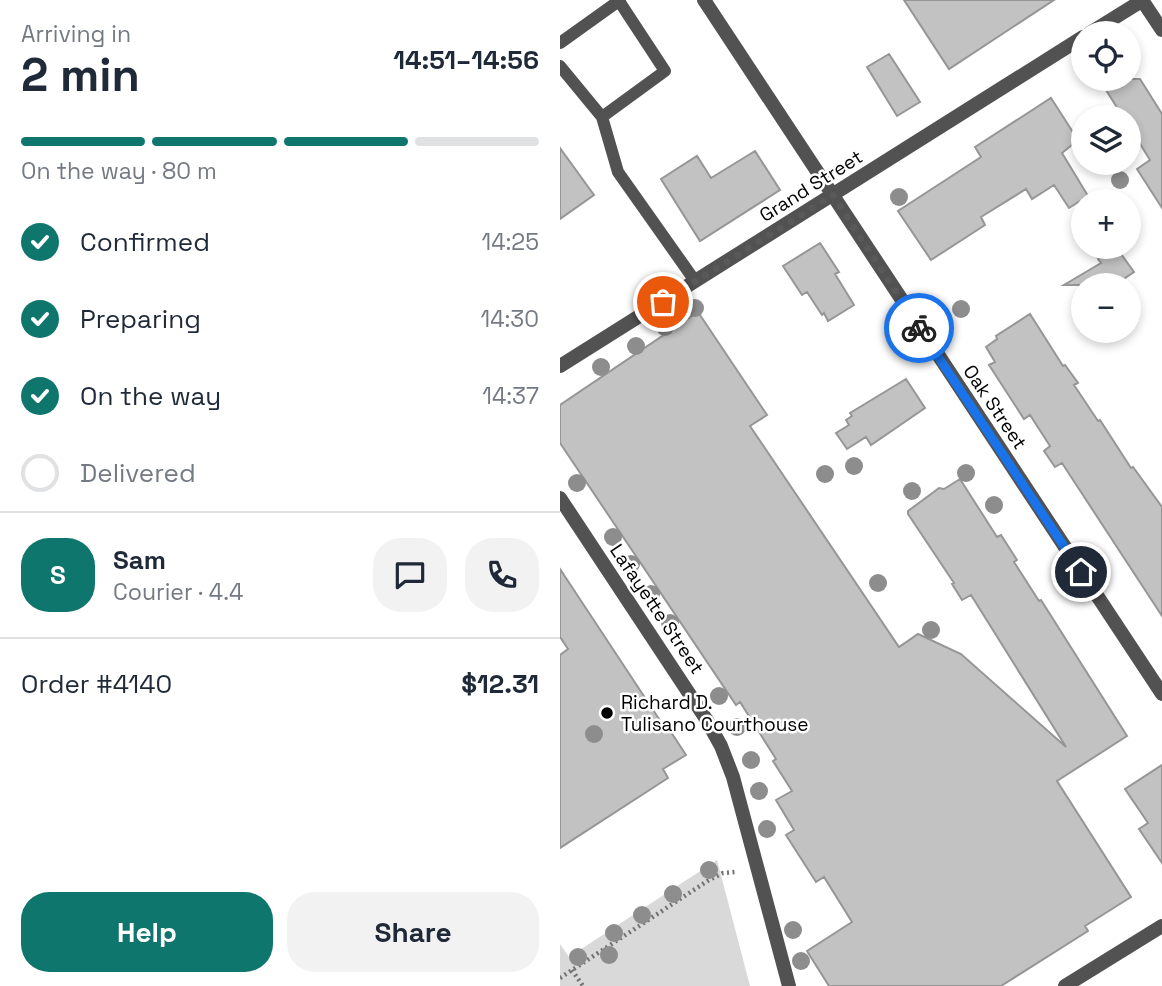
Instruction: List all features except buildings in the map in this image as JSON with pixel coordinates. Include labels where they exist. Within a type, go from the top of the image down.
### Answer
[{"type":"street","name":"Oak Street","points":[[705,0],[1162,694]]},
{"type":"street","points":[[1109,21],[1142,0],[1162,30]]},
{"type":"street","name":"Grand Street","points":[[560,366],[1071,45]]},
{"type":"street","name":"Lafayette Street","points":[[560,498],[706,719],[721,746],[733,777],[789,986]]},
{"type":"street","points":[[1065,986],[1162,926]]},
{"type":"lane","points":[[560,43],[620,1],[665,71],[601,117]]},
{"type":"lane","points":[[560,66],[601,117],[618,172],[695,281]]},
{"type":"path","points":[[560,978],[709,880],[723,873],[735,872]]},
{"type":"path","points":[[572,970],[583,986]]},
{"type":"shaded area","points":[[717,860],[750,986],[560,986],[560,944],[569,957]]},
{"type":"way so far","points":[[663,302],[833,195],[919,328]]},
{"type":"place","name":"Richard D. Tulisano Courthouse","points":[[607,713]]},
{"type":"route","points":[[919,328],[1081,572]]}]
